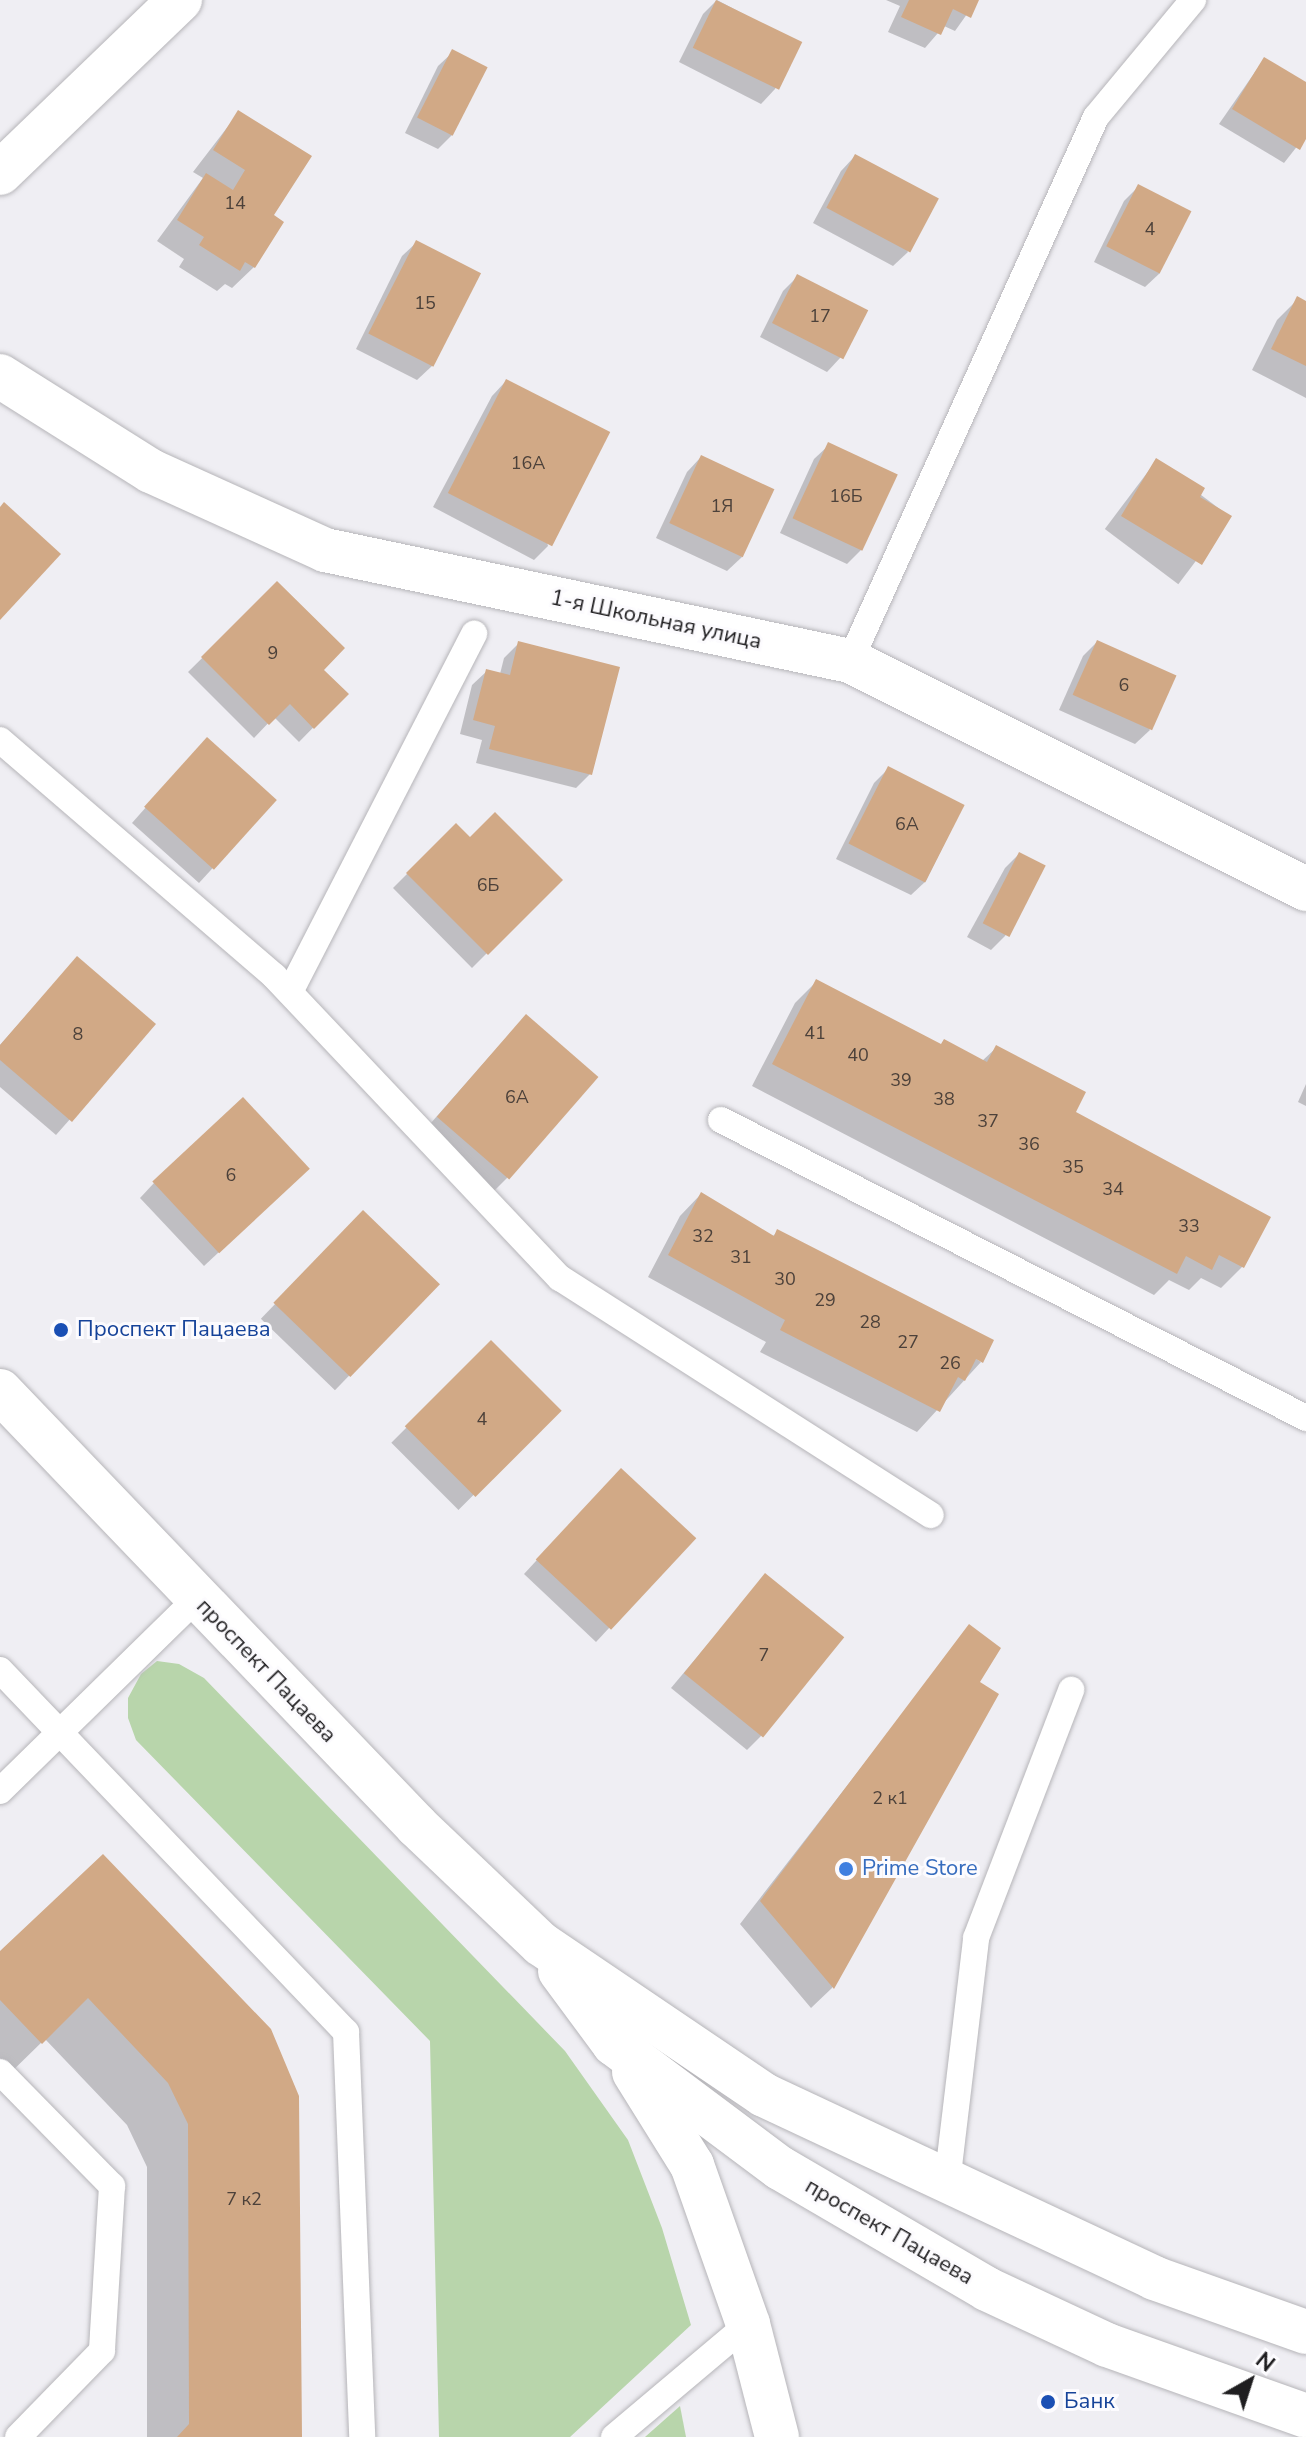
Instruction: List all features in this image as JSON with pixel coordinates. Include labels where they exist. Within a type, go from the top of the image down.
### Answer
[{"type":"main road","points":[[0,173],[180,0]]},
{"type":"main road","name":"1-я Школьная улица","points":[[0,376],[151,471],[325,550],[850,661],[1306,889]]},
{"type":"main road","name":"проспект Пацаева","points":[[0,1391],[196,1599],[541,1944],[614,2044],[780,2168],[987,2289],[1107,2345],[1306,2416]]},
{"type":"main road","name":"проспект Пацаева","points":[[541,1944],[764,2095],[1154,2278],[1306,2332]]},
{"type":"main road","points":[[614,2044],[692,2165],[748,2324],[777,2437]]},
{"type":"lane","points":[[850,661],[1096,117],[1193,0]]},
{"type":"lane","points":[[290,992],[474,634]]},
{"type":"lane","points":[[0,740],[290,992],[560,1278],[931,1515]]},
{"type":"lane","points":[[721,1120],[1306,1418]]},
{"type":"lane","points":[[0,1791],[196,1599]]},
{"type":"lane","points":[[0,1670],[346,2032],[362,2437]]},
{"type":"lane","points":[[947,2183],[976,1938],[1071,1690]]},
{"type":"lane","points":[[0,2072],[112,2186],[102,2351],[18,2437]]},
{"type":"lane","points":[[614,2437],[748,2324]]},
{"type":"green space","points":[[157,1661],[179,1664],[204,1678],[565,2051],[628,2140],[662,2228],[691,2325],[570,2437],[439,2437],[430,2041],[136,1740],[128,1718],[128,1698],[141,1674]]},
{"type":"green space","points":[[680,2406],[686,2437],[645,2437]]},
{"type":"building","points":[[716,0],[802,42],[779,90],[693,48]]},
{"type":"building","points":[[909,0],[979,0],[971,18],[953,9],[941,35],[901,17]]},
{"type":"building","points":[[452,49],[488,67],[453,136],[417,118]]},
{"type":"building","points":[[1264,57],[1306,82],[1306,139],[1300,150],[1232,109]]},
{"type":"building","points":[[238,110],[312,156],[274,215],[284,222],[255,268],[245,262],[240,271],[199,245],[204,237],[177,220],[206,173],[233,190],[245,170],[213,150]]},
{"type":"building","points":[[855,154],[939,199],[910,252],[826,208]]},
{"type":"building","points":[[1138,184],[1191,211],[1160,274],[1106,246]]},
{"type":"building","points":[[416,240],[481,273],[433,367],[368,334]]},
{"type":"building","points":[[797,274],[868,310],[843,359],[772,323]]},
{"type":"building","points":[[1297,296],[1306,301],[1306,366],[1271,349]]},
{"type":"building","points":[[506,379],[610,432],[552,546],[448,493]]},
{"type":"building","points":[[828,442],[898,475],[862,551],[793,518]]},
{"type":"building","points":[[701,455],[774,489],[743,557],[669,523]]},
{"type":"building","points":[[1156,458],[1205,488],[1200,497],[1232,516],[1202,565],[1121,516]]},
{"type":"building","points":[[4,502],[61,554],[0,620],[0,507]]},
{"type":"building","points":[[277,581],[345,648],[324,670],[349,694],[314,729],[290,704],[269,725],[201,657]]},
{"type":"building","points":[[1097,640],[1176,675],[1152,730],[1073,695]]},
{"type":"building","points":[[518,641],[620,667],[592,775],[489,749],[495,726],[473,720],[486,669],[510,675]]},
{"type":"building","points":[[207,737],[277,800],[214,870],[144,807]]},
{"type":"building","points":[[888,766],[965,805],[925,883],[849,844]]},
{"type":"building","points":[[495,812],[563,880],[488,955],[406,873],[456,823],[470,837]]},
{"type":"building","points":[[1019,852],[1046,866],[1009,937],[983,923]]},
{"type":"building","points":[[77,956],[156,1024],[72,1122],[0,1060],[0,1045]]},
{"type":"building","points":[[816,979],[941,1044],[944,1039],[987,1062],[996,1045],[1086,1092],[1076,1112],[1271,1217],[1244,1268],[1219,1255],[1212,1270],[1186,1256],[1177,1274],[772,1064]]},
{"type":"building","points":[[526,1014],[598,1077],[509,1180],[437,1117]]},
{"type":"building","points":[[243,1097],[310,1169],[219,1253],[152,1182]]},
{"type":"building","points":[[701,1192],[774,1236],[777,1229],[994,1340],[983,1363],[976,1359],[965,1381],[958,1377],[940,1412],[780,1330],[785,1320],[668,1255]]},
{"type":"building","points":[[363,1210],[440,1284],[350,1377],[273,1303]]},
{"type":"building","points":[[491,1340],[562,1411],[475,1497],[405,1426]]},
{"type":"building","points":[[621,1468],[696,1538],[611,1630],[536,1559]]},
{"type":"building","points":[[765,1573],[844,1637],[763,1737],[684,1673]]},
{"type":"building","points":[[969,1624],[1001,1648],[980,1682],[999,1694],[834,1989],[760,1901]]},
{"type":"building","points":[[103,1854],[271,2029],[299,2096],[302,2437],[177,2437],[189,2424],[188,2124],[168,2083],[88,1998],[42,2044],[0,2000],[0,1951]]},
{"type":"place","name":"Проспект Пацаева","points":[[61,1330]]},
{"type":"place","name":"Prime Store","points":[[846,1869]]},
{"type":"place","name":"Банк","points":[[1048,2402]]}]
